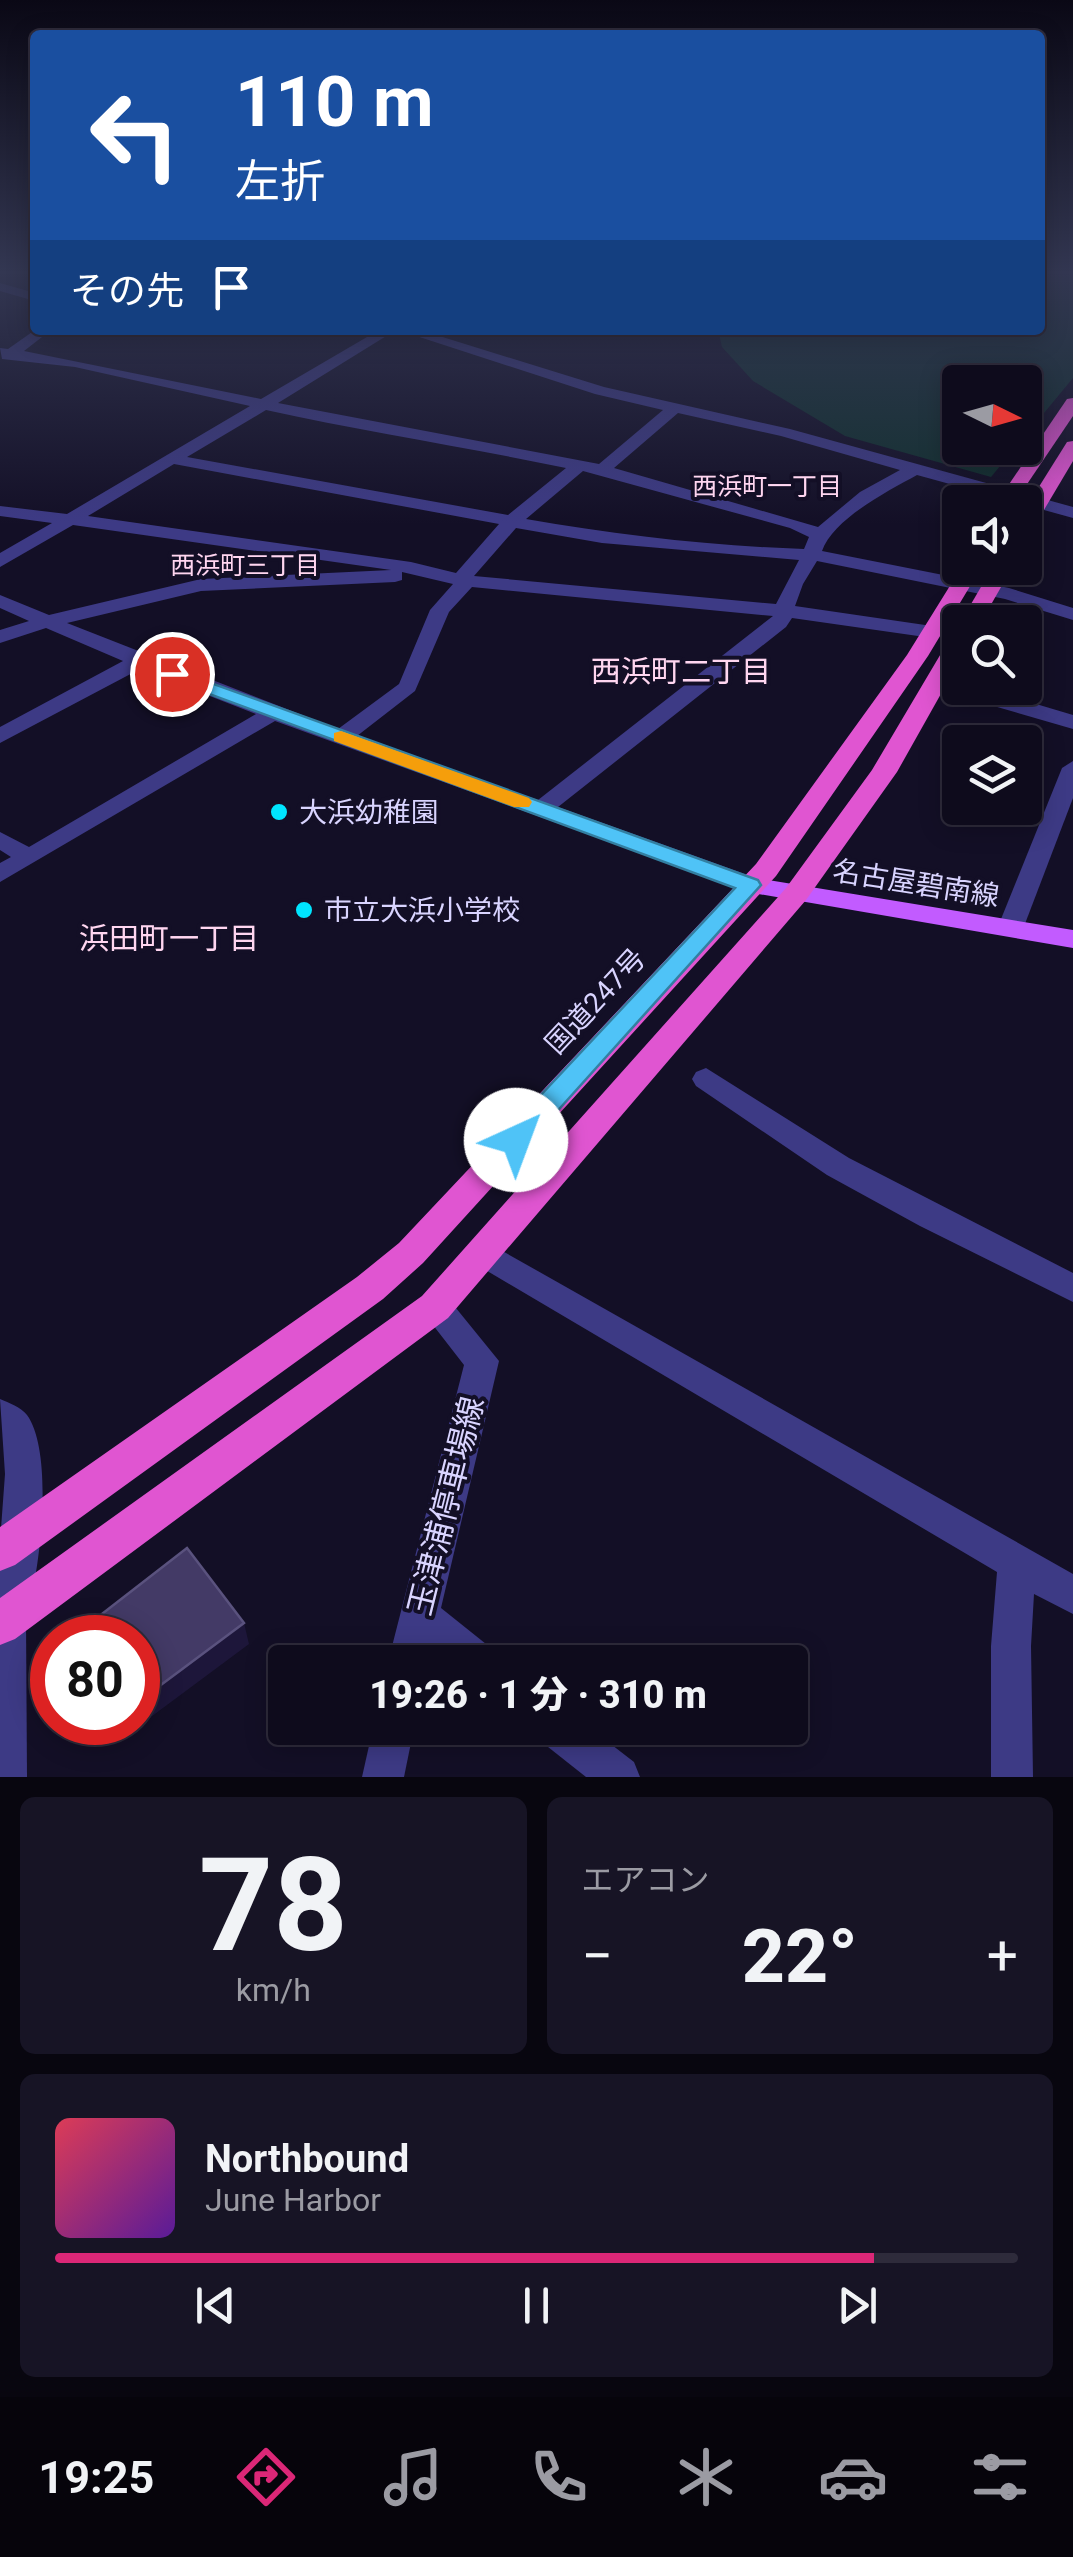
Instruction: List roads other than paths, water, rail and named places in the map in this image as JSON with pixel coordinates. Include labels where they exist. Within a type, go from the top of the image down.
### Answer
[{"type":"highway","points":[[1017,485],[1073,403]]},
{"type":"highway","points":[[1042,496],[1073,446]]},
{"type":"highway","name":"国道247号","points":[[9,1545],[370,1288],[411,1253],[766,870],[942,641]]},
{"type":"highway","name":"国道247号","points":[[4,1621],[435,1307],[796,894],[884,772],[942,645]]},
{"type":"main road","name":"名古屋碧南線","points":[[750,885],[1073,939]]},
{"type":"street","points":[[15,358],[267,402],[344,422],[602,470],[796,524],[820,535]]},
{"type":"street","points":[[0,561],[342,358]]},
{"type":"street","points":[[494,358],[586,387],[784,432],[966,485]]},
{"type":"street","points":[[602,470],[675,408]]},
{"type":"street","points":[[172,458],[510,523],[644,544],[814,556],[942,576]]},
{"type":"street","points":[[342,737],[408,687],[425,638],[440,610],[510,523],[579,466]]},
{"type":"street","points":[[541,809],[779,623],[790,590],[814,556],[820,535],[866,496],[916,468]]},
{"type":"street","points":[[1042,503],[1073,513]]},
{"type":"street","points":[[0,511],[275,546],[464,580],[786,610],[942,635]]},
{"type":"street","points":[[0,637],[44,622],[201,585],[430,574]]},
{"type":"street","points":[[986,585],[1073,614]]},
{"type":"street","points":[[0,601],[139,662],[273,713],[750,885]]},
{"type":"street","points":[[0,736],[139,662]]},
{"type":"street","points":[[1015,705],[1073,722]]},
{"type":"street","points":[[0,874],[273,713]]},
{"type":"street","points":[[1010,929],[1073,768]]},
{"type":"street","points":[[0,839],[28,856]]},
{"type":"street","points":[[706,1079],[764,1124],[935,1220],[1073,1288]]},
{"type":"street","points":[[483,1253],[1073,1595]]},
{"type":"street","name":"玉津浦停車場線","points":[[412,1645],[482,1361],[435,1307]]},
{"type":"street","points":[[0,1415],[8,1416],[16,1426],[26,1470],[9,1545],[4,1621],[6,1777]]},
{"type":"street","points":[[1012,1777],[1010,1646],[1017,1564]]},
{"type":"street","points":[[419,1616],[456,1645]]},
{"type":"street","points":[[383,1777],[390,1745]]},
{"type":"street","points":[[579,1745],[619,1777]]},
{"type":"place","name":"大浜幼稚園","points":[[279,812]]},
{"type":"place","name":"市立大浜小学校","points":[[304,910]]},
{"type":"district","name":"西浜町一丁目","points":[[767,486]]},
{"type":"district","name":"西浜町三丁目","points":[[245,565]]},
{"type":"district","name":"西浜町二丁目","points":[[681,672]]},
{"type":"district","name":"浜田町一丁目","points":[[169,939]]}]
